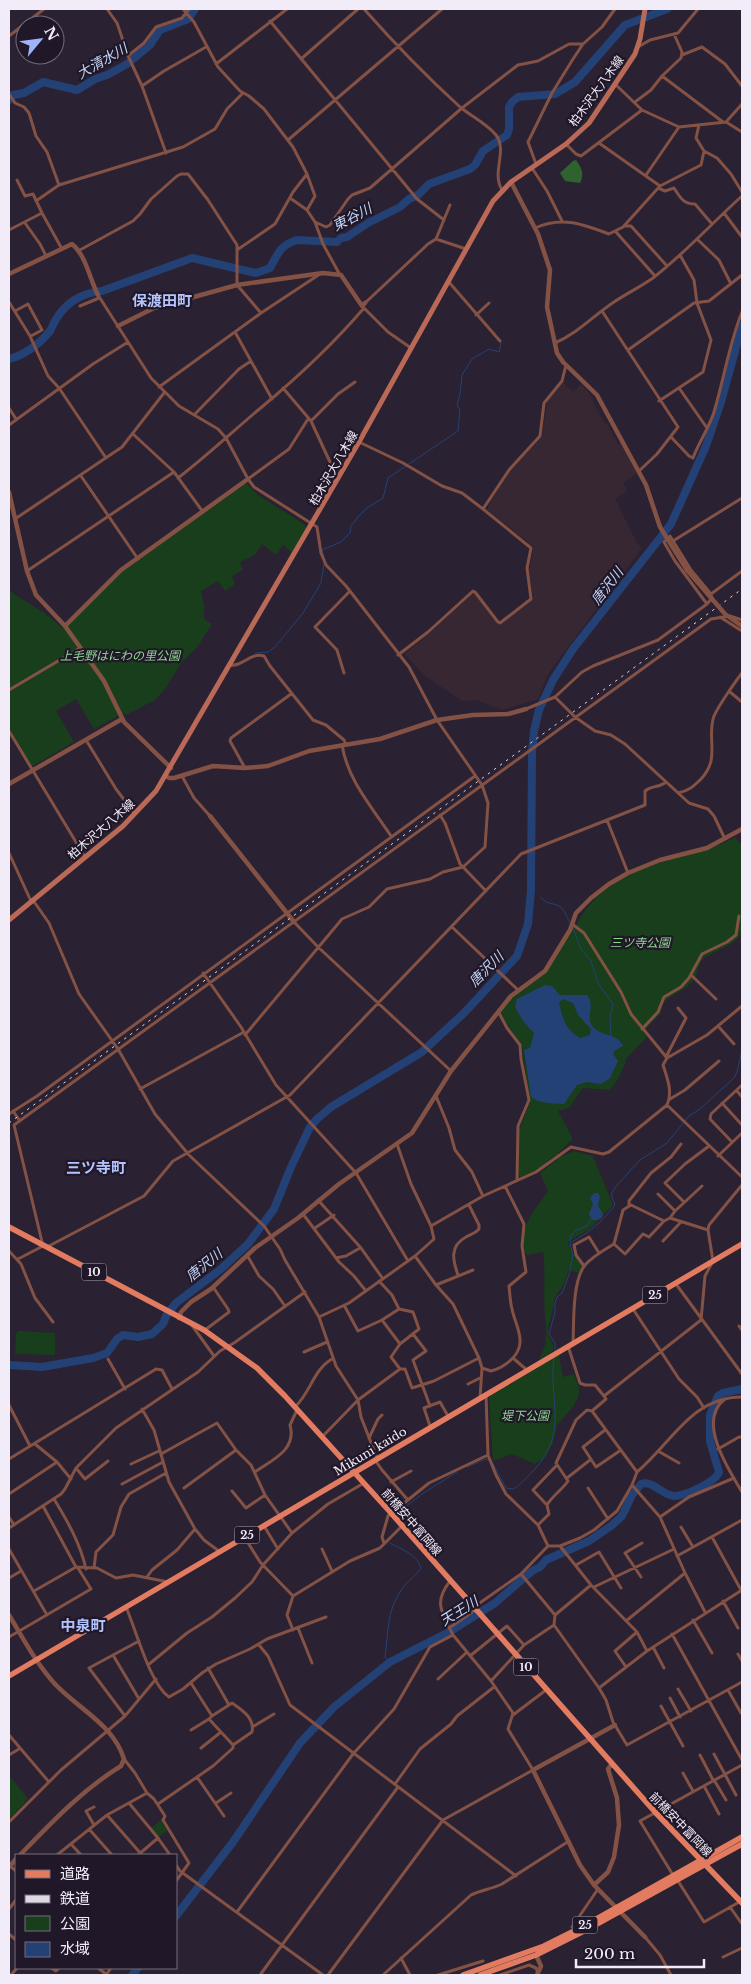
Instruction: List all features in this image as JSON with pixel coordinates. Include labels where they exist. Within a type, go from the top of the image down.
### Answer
[{"type":"main road","name":"柏木沢大八木線","points":[[9,920],[120,829],[156,791],[359,442],[493,201],[511,182],[566,144],[589,123],[638,47],[644,12]]},
{"type":"main road","name":"前橋安中富岡線","points":[[9,1227],[178,1318],[204,1330],[229,1346],[257,1368],[364,1483],[655,1812],[742,1901]]},
{"type":"main road","name":"Mikuni kaido","points":[[9,1676],[354,1473],[430,1426],[528,1371],[742,1244]]},
{"type":"main road","name":"25","points":[[480,1975],[536,1955],[621,1913],[701,1859],[742,1837]]},
{"type":"main road","name":"25","points":[[463,1975],[544,1946],[584,1926],[615,1907],[706,1865],[742,1844]]},
{"type":"street","points":[[9,36],[44,9]]},
{"type":"street","points":[[107,9],[117,23],[166,153]]},
{"type":"street","points":[[183,9],[192,19],[216,64],[228,79],[264,109],[288,140],[307,174],[315,196],[307,210]]},
{"type":"street","points":[[128,55],[144,44],[156,27],[182,18],[188,14],[189,9]]},
{"type":"street","points":[[216,64],[287,9]]},
{"type":"street","points":[[301,59],[358,9]]},
{"type":"street","points":[[364,9],[397,47],[462,108],[497,137],[500,148],[498,178],[502,190]]},
{"type":"street","points":[[288,140],[442,9]]},
{"type":"street","points":[[562,221],[534,166],[528,142],[552,93],[583,44],[602,27],[616,9]]},
{"type":"street","points":[[638,47],[650,40],[674,34],[681,30],[698,9]]},
{"type":"street","points":[[270,21],[417,200],[444,220]]},
{"type":"street","points":[[635,102],[651,90],[662,76],[678,62],[681,55],[674,34]]},
{"type":"street","points":[[315,222],[326,227],[330,225],[352,195],[370,188],[462,108],[518,65],[538,62],[570,44],[583,44]]},
{"type":"street","points":[[142,86],[206,47]]},
{"type":"street","points":[[681,55],[702,47],[725,64],[742,86]]},
{"type":"street","points":[[662,76],[725,122],[742,132]]},
{"type":"street","points":[[615,84],[642,110],[679,127],[725,122],[742,104]]},
{"type":"street","points":[[36,201],[59,186],[183,147],[215,128],[226,109],[243,92]]},
{"type":"street","points":[[9,94],[15,103],[27,110],[36,136],[46,152],[59,186]]},
{"type":"street","points":[[566,144],[576,154],[581,156],[642,110]]},
{"type":"street","points":[[554,343],[580,330],[602,311],[656,276],[698,240],[742,194],[731,174],[716,158],[704,151],[696,138],[699,125]]},
{"type":"street","points":[[646,175],[679,127]]},
{"type":"street","points":[[599,143],[646,175],[665,191],[674,188],[683,201],[688,204],[695,204],[712,224]]},
{"type":"street","points":[[535,229],[552,222],[562,221],[609,234],[616,232],[624,226],[659,187],[701,165],[704,151]]},
{"type":"street","points":[[78,251],[133,221],[155,195],[177,176],[184,174],[192,176],[237,245],[237,285],[260,313]]},
{"type":"street","points":[[237,250],[275,224],[303,177],[307,174]]},
{"type":"street","points":[[17,180],[25,196],[34,194],[42,214],[62,249]]},
{"type":"street","points":[[511,182],[541,240],[550,270],[547,307],[557,354],[566,365],[587,383],[596,395],[654,504],[663,531],[688,570],[725,614],[742,626]]},
{"type":"street","points":[[290,198],[307,210],[315,222],[323,244],[341,275],[364,306],[388,332],[411,348]]},
{"type":"street","points":[[178,478],[272,399],[331,345],[364,306],[428,244],[436,239],[450,205]]},
{"type":"street","points":[[724,212],[742,237]]},
{"type":"street","points":[[9,230],[42,214]]},
{"type":"street","points":[[25,222],[46,256]]},
{"type":"street","points":[[624,226],[631,226],[667,266]]},
{"type":"street","points":[[616,232],[656,276]]},
{"type":"street","points":[[436,239],[466,249]]},
{"type":"street","points":[[698,240],[718,260],[731,284]]},
{"type":"street","points":[[9,274],[72,244],[78,251],[98,296],[164,393],[179,406],[211,424],[226,438],[248,479],[261,493],[318,529],[323,559],[326,565],[409,667],[437,720],[482,785],[488,803],[486,845],[463,867],[444,872],[430,879],[384,890],[369,907],[342,919],[244,1034],[140,1089]]},
{"type":"street","points":[[659,401],[703,372],[710,345],[710,334],[698,303],[694,280],[680,255]]},
{"type":"street","points":[[118,326],[154,308],[237,285],[323,273],[341,275]]},
{"type":"street","points":[[158,386],[260,313],[323,273]]},
{"type":"street","points":[[628,350],[694,303],[709,301],[742,275]]},
{"type":"street","points":[[448,281],[500,341]]},
{"type":"street","points":[[80,306],[98,296]]},
{"type":"street","points":[[9,302],[30,336],[48,376],[59,388],[106,458]]},
{"type":"street","points":[[476,315],[489,303]]},
{"type":"street","points":[[15,311],[28,304],[42,330],[30,336]]},
{"type":"street","points":[[602,311],[659,401],[678,427],[657,454],[638,472]]},
{"type":"street","points":[[671,437],[692,458],[714,412],[742,312]]},
{"type":"street","points":[[236,332],[272,399]]},
{"type":"street","points":[[9,425],[59,388],[128,342]]},
{"type":"street","points":[[194,415],[239,369],[251,361]]},
{"type":"street","points":[[483,509],[509,470],[540,436],[544,403],[562,381],[566,365]]},
{"type":"street","points":[[65,626],[114,576],[289,449],[310,420],[338,394],[355,382]]},
{"type":"street","points":[[283,388],[310,420],[336,475],[339,476]]},
{"type":"street","points":[[679,388],[706,428]]},
{"type":"street","points":[[15,518],[81,476],[124,445],[164,393]]},
{"type":"street","points":[[9,408],[16,420]]},
{"type":"street","points":[[133,434],[174,472],[203,512]]},
{"type":"street","points":[[359,442],[403,463],[442,486],[462,493],[531,548],[527,568],[531,599],[500,623],[473,591],[422,637],[398,655]]},
{"type":"street","points":[[27,571],[174,472]]},
{"type":"street","points":[[81,476],[138,559]]},
{"type":"street","points":[[9,492],[27,571],[39,599],[65,626],[108,687],[122,719],[171,768]]},
{"type":"street","points":[[673,541],[742,498]]},
{"type":"street","points":[[166,776],[172,779],[213,766],[245,768],[268,766],[309,751],[390,736],[437,720],[473,715],[508,714],[547,701],[555,697],[587,668],[658,640],[707,604],[712,598],[711,594],[691,570],[670,536],[667,538]]},
{"type":"street","points":[[667,538],[664,542],[675,561],[707,604]]},
{"type":"street","points":[[711,594],[742,571]]},
{"type":"street","points":[[344,673],[337,650],[315,627],[349,592]]},
{"type":"street","points":[[719,616],[742,631]]},
{"type":"street","points":[[45,1247],[14,1125],[711,619],[719,616],[730,616],[742,620],[736,628]]},
{"type":"street","points":[[9,690],[80,648]]},
{"type":"street","points":[[230,665],[235,666],[251,656],[264,656],[291,694],[313,720],[326,726],[344,740],[344,756],[351,774],[371,810],[392,836]]},
{"type":"street","points":[[678,793],[690,790],[707,772],[713,751],[712,729],[714,716],[742,673]]},
{"type":"street","points":[[730,692],[742,702]]},
{"type":"street","points":[[245,768],[230,741],[231,738],[291,694]]},
{"type":"street","points":[[555,697],[576,717],[599,733],[611,735],[625,744],[689,803],[710,812],[725,840]]},
{"type":"street","points":[[9,784],[122,719]]},
{"type":"street","points":[[9,731],[85,857]]},
{"type":"street","points":[[86,740],[116,789],[135,814]]},
{"type":"street","points":[[182,776],[194,798],[294,922],[318,947],[451,1071]]},
{"type":"street","points":[[9,1114],[37,1096],[111,1040],[475,776]]},
{"type":"street","points":[[18,1259],[144,1196],[173,1161],[288,1097],[521,854],[645,805],[645,791],[649,788],[662,786],[666,782]]},
{"type":"street","points":[[440,815],[445,822],[460,864],[486,891]]},
{"type":"street","points":[[607,820],[628,873]]},
{"type":"street","points":[[178,1318],[191,1302],[213,1287],[247,1255],[303,1214],[318,1200],[412,1133],[451,1071],[511,996],[545,971],[572,924],[576,913],[590,898],[628,873],[660,860],[707,848],[725,840],[742,829]]},
{"type":"street","points":[[9,853],[30,899],[54,933],[79,994],[118,1049],[154,1114],[186,1153],[264,1226],[272,1236],[284,1260],[319,1316],[332,1359],[358,1400],[361,1417],[376,1459],[391,1482],[408,1499]]},
{"type":"street","points":[[642,1029],[658,1012],[664,997],[680,986],[691,974],[702,954],[727,942],[736,935],[740,919]]},
{"type":"street","points":[[572,924],[584,933],[620,992],[631,1014],[666,1058]]},
{"type":"street","points":[[452,927],[518,990]]},
{"type":"street","points":[[203,973],[276,1085],[356,1173],[408,1261]]},
{"type":"street","points":[[691,974],[716,999]]},
{"type":"street","points":[[666,1058],[708,1035],[742,1006]]},
{"type":"street","points":[[431,1226],[483,1196],[536,1172],[571,1147],[603,1154],[610,1152],[667,1105],[670,1099],[668,1079],[663,1065],[686,1018],[678,1008]]},
{"type":"street","points":[[498,1013],[520,1045],[520,1060],[528,1100],[518,1126],[516,1180]]},
{"type":"street","points":[[718,1026],[734,1044]]},
{"type":"street","points":[[670,1099],[685,1090],[719,1061]]},
{"type":"street","points":[[732,1142],[710,1119],[711,1114],[742,1085]]},
{"type":"street","points":[[737,1091],[742,1097]]},
{"type":"street","points":[[435,1094],[447,1123],[455,1150],[472,1172],[483,1196]]},
{"type":"street","points":[[722,1103],[742,1125]]},
{"type":"street","points":[[667,1105],[742,1177]]},
{"type":"street","points":[[13,1111],[20,1121]]},
{"type":"street","points":[[718,1156],[742,1134]]},
{"type":"street","points":[[319,1316],[344,1305],[366,1291],[415,1256],[434,1239],[431,1226],[411,1184],[397,1144]]},
{"type":"street","points":[[629,1206],[629,1201],[652,1173],[671,1157],[681,1144]]},
{"type":"street","points":[[684,1202],[666,1183],[685,1164],[709,1146]]},
{"type":"street","points":[[604,1396],[701,1320],[705,1276],[713,1261],[708,1230],[709,1225],[742,1185]]},
{"type":"street","points":[[482,1368],[491,1371],[513,1358],[520,1343],[517,1323],[512,1310],[509,1286],[526,1272],[522,1246],[524,1224],[505,1186]]},
{"type":"street","points":[[614,1244],[625,1254],[643,1234],[650,1238],[664,1221],[670,1218],[702,1186]]},
{"type":"street","points":[[658,1194],[675,1211]]},
{"type":"street","points":[[318,1200],[334,1215],[383,1279]]},
{"type":"street","points":[[458,1275],[452,1258],[453,1252],[464,1238],[479,1229],[479,1225],[469,1205]]},
{"type":"street","points":[[538,1525],[549,1514],[546,1505],[533,1490],[557,1465],[556,1463],[576,1420],[587,1410],[592,1411],[606,1399],[595,1385],[580,1383],[570,1345],[575,1296],[584,1266],[599,1253],[614,1244],[623,1210],[629,1206],[631,1205],[664,1221]]},
{"type":"street","points":[[303,1214],[336,1258],[366,1291]]},
{"type":"street","points":[[314,1228],[334,1215]]},
{"type":"street","points":[[670,1218],[708,1230]]},
{"type":"street","points":[[663,1241],[681,1222]]},
{"type":"street","points":[[584,1266],[576,1254],[574,1245],[589,1237],[599,1253]]},
{"type":"street","points":[[336,1258],[346,1256],[360,1248]]},
{"type":"street","points":[[9,1250],[18,1259],[35,1298],[53,1322]]},
{"type":"street","points":[[247,1255],[259,1276],[273,1289],[285,1306]]},
{"type":"street","points":[[415,1256],[436,1285],[453,1304],[479,1358],[482,1368],[481,1378],[488,1455],[496,1475],[506,1494],[538,1525],[548,1546]]},
{"type":"street","points":[[436,1285],[473,1270]]},
{"type":"street","points":[[379,1281],[392,1295],[399,1309]]},
{"type":"street","points":[[675,1284],[742,1374]]},
{"type":"street","points":[[204,1330],[229,1312],[213,1287]]},
{"type":"street","points":[[9,1528],[65,1490],[76,1468],[107,1436],[142,1409],[208,1364],[214,1356],[305,1292]]},
{"type":"street","points":[[344,1305],[358,1331],[382,1320],[399,1309],[410,1311],[414,1315],[419,1329],[400,1344],[391,1357],[400,1369],[405,1369],[412,1388],[479,1358]]},
{"type":"street","points":[[633,1308],[679,1379],[697,1397],[704,1408]]},
{"type":"street","points":[[382,1320],[400,1344]]},
{"type":"street","points":[[191,1323],[214,1356]]},
{"type":"street","points":[[739,1326],[742,1330]]},
{"type":"street","points":[[414,1334],[426,1351],[412,1360],[430,1406]]},
{"type":"street","points":[[304,1352],[327,1342]]},
{"type":"street","points":[[513,1358],[528,1371]]},
{"type":"street","points":[[108,1359],[125,1389]]},
{"type":"street","points":[[255,1472],[287,1448],[292,1435],[290,1426],[296,1408],[304,1398],[314,1375],[320,1367],[332,1359]]},
{"type":"street","points":[[9,1459],[156,1369],[162,1370],[172,1389]]},
{"type":"street","points":[[322,1437],[358,1400],[400,1369]]},
{"type":"street","points":[[468,1384],[481,1378]]},
{"type":"street","points":[[728,1397],[720,1403],[714,1420],[714,1427],[718,1449],[742,1492]]},
{"type":"street","points":[[449,1628],[521,1574],[548,1546],[560,1546],[580,1538],[608,1519],[620,1508],[637,1472],[682,1424],[713,1402],[728,1397],[742,1397]]},
{"type":"street","points":[[430,1426],[424,1408],[440,1402],[448,1416]]},
{"type":"street","points":[[9,1405],[30,1446]]},
{"type":"street","points":[[142,1409],[154,1430],[166,1473],[195,1529],[204,1540],[220,1552]]},
{"type":"street","points":[[592,1411],[637,1472]]},
{"type":"street","points":[[368,1438],[382,1415]]},
{"type":"street","points":[[131,1464],[160,1453],[217,1423],[236,1450],[246,1459],[255,1472],[265,1495],[292,1533]]},
{"type":"street","points":[[605,1430],[583,1447],[590,1460],[596,1467],[621,1450]]},
{"type":"street","points":[[718,1449],[742,1437]]},
{"type":"street","points":[[35,1444],[57,1462],[70,1479]]},
{"type":"street","points":[[184,1488],[236,1450]]},
{"type":"street","points":[[658,1451],[679,1463]]},
{"type":"street","points":[[384,1543],[382,1537],[388,1516],[408,1499],[442,1476],[488,1455]]},
{"type":"street","points":[[567,1478],[590,1460]]},
{"type":"street","points":[[76,1468],[85,1479],[108,1461]]},
{"type":"street","points":[[9,1494],[57,1462]]},
{"type":"street","points":[[122,1484],[163,1462]]},
{"type":"street","points":[[546,1505],[562,1490],[568,1481],[557,1465]]},
{"type":"street","points":[[391,1482],[411,1471]]},
{"type":"street","points":[[94,1568],[96,1552],[113,1535],[121,1507],[129,1494],[166,1473]]},
{"type":"street","points":[[660,1517],[676,1504],[734,1478]]},
{"type":"street","points":[[148,1665],[187,1633],[212,1617],[235,1598],[252,1582],[264,1564],[292,1533],[328,1504],[364,1483]]},
{"type":"street","points":[[632,1485],[660,1517],[705,1612]]},
{"type":"street","points":[[588,1488],[608,1519]]},
{"type":"street","points":[[232,1491],[246,1508],[265,1495]]},
{"type":"street","points":[[54,1499],[69,1522],[82,1549],[86,1569]]},
{"type":"street","points":[[9,1637],[91,1589],[77,1568],[43,1506]]},
{"type":"street","points":[[9,1517],[14,1525]]},
{"type":"street","points":[[677,1556],[742,1520]]},
{"type":"street","points":[[263,1526],[278,1549]]},
{"type":"street","points":[[293,1630],[287,1615],[293,1596],[332,1571],[380,1548],[402,1526]]},
{"type":"street","points":[[681,1527],[693,1548]]},
{"type":"street","points":[[146,1578],[152,1570],[177,1550],[195,1529]]},
{"type":"street","points":[[245,1537],[260,1562],[293,1596]]},
{"type":"street","points":[[599,1688],[647,1650],[742,1590],[712,1537]]},
{"type":"street","points":[[641,1577],[625,1553],[642,1543]]},
{"type":"street","points":[[560,1546],[593,1586],[637,1632],[647,1650]]},
{"type":"street","points":[[9,1549],[47,1614]]},
{"type":"street","points":[[322,1549],[332,1571]]},
{"type":"street","points":[[555,1615],[593,1586],[674,1549]]},
{"type":"street","points":[[576,1565],[599,1552],[621,1588]]},
{"type":"street","points":[[34,1592],[77,1568],[94,1568],[116,1578],[133,1575],[168,1582]]},
{"type":"street","points":[[9,1578],[22,1571]]},
{"type":"street","points":[[626,1621],[685,1573]]},
{"type":"street","points":[[521,1574],[555,1615],[554,1625],[599,1688],[606,1700],[615,1725],[627,1745],[742,1682]]},
{"type":"street","points":[[450,1581],[442,1591],[440,1600],[449,1628],[491,1681],[513,1713],[513,1716]]},
{"type":"street","points":[[723,1601],[738,1628]]},
{"type":"street","points":[[126,1607],[139,1640],[143,1657],[160,1688],[169,1697],[191,1683],[208,1668],[259,1645],[267,1639],[326,1617]]},
{"type":"street","points":[[9,1615],[36,1660],[58,1686],[108,1730],[124,1760],[135,1773],[147,1793],[158,1804],[165,1816],[163,1820],[189,1863],[178,1878]]},
{"type":"street","points":[[693,1620],[712,1653]]},
{"type":"street","points":[[491,1681],[508,1665],[514,1654],[524,1645],[554,1625]]},
{"type":"street","points":[[470,1656],[507,1626],[524,1645]]},
{"type":"street","points":[[298,1628],[312,1663]]},
{"type":"street","points":[[626,1666],[614,1651],[637,1632]]},
{"type":"street","points":[[672,1634],[742,1760]]},
{"type":"street","points":[[237,1912],[353,1754],[394,1708],[430,1647],[453,1635]]},
{"type":"street","points":[[125,1716],[89,1668],[139,1640]]},
{"type":"street","points":[[259,1645],[268,1656],[290,1705],[516,1876]]},
{"type":"street","points":[[652,1647],[664,1668]]},
{"type":"street","points":[[438,1679],[467,1652]]},
{"type":"street","points":[[738,1654],[742,1661]]},
{"type":"street","points":[[113,1655],[139,1699]]},
{"type":"street","points":[[208,1668],[229,1705]]},
{"type":"street","points":[[9,1820],[49,1782],[125,1716],[156,1679]]},
{"type":"street","points":[[191,1683],[210,1718],[233,1745]]},
{"type":"street","points":[[260,1975],[397,1786],[420,1749],[451,1724],[457,1716],[494,1687]]},
{"type":"street","points":[[678,1688],[690,1711]]},
{"type":"street","points":[[547,1690],[513,1716],[508,1729],[534,1770],[580,1865],[594,1885],[660,1955],[670,1975]]},
{"type":"street","points":[[728,1690],[741,1713]]},
{"type":"street","points":[[670,1698],[680,1717]]},
{"type":"street","points":[[191,1730],[232,1703],[246,1713],[254,1726]]},
{"type":"street","points":[[661,1706],[683,1746]]},
{"type":"street","points":[[158,1804],[229,1753],[233,1745],[252,1732],[254,1726],[274,1714]]},
{"type":"street","points":[[328,1975],[443,1820],[615,1725]]},
{"type":"street","points":[[201,1748],[221,1732]]},
{"type":"street","points":[[9,1735],[49,1782]]},
{"type":"street","points":[[9,1755],[19,1749]]},
{"type":"street","points":[[714,1754],[736,1795]]},
{"type":"street","points":[[700,1755],[726,1800]]},
{"type":"street","points":[[21,1854],[66,1807],[87,1789],[121,1766],[124,1760]]},
{"type":"street","points":[[594,1885],[608,1872],[616,1848],[619,1816],[617,1798],[608,1769],[612,1764]]},
{"type":"street","points":[[742,1765],[640,1820],[704,1922],[742,1901]]},
{"type":"street","points":[[683,1773],[693,1791]]},
{"type":"street","points":[[198,1776],[224,1816]]},
{"type":"street","points":[[704,1786],[719,1814]]},
{"type":"street","points":[[216,1803],[231,1792]]},
{"type":"street","points":[[58,1854],[107,1816],[147,1793]]},
{"type":"street","points":[[129,1803],[169,1854]]},
{"type":"street","points":[[94,1807],[86,1811],[94,1825]]},
{"type":"street","points":[[107,1816],[139,1854]]},
{"type":"street","points":[[89,1829],[111,1854]]},
{"type":"street","points":[[141,1854],[158,1838]]},
{"type":"street","points":[[383,1975],[471,1895],[478,1891],[492,1889],[516,1876],[569,1841]]},
{"type":"street","points":[[71,1844],[80,1854]]},
{"type":"street","points":[[178,1867],[323,1975]]},
{"type":"street","points":[[572,1927],[598,1889]]},
{"type":"street","points":[[730,1907],[742,1924]]},
{"type":"street","points":[[723,1958],[742,1948]]},
{"type":"street","points":[[536,1955],[541,1966],[538,1974]]},
{"type":"street","points":[[402,1958],[402,1963],[410,1975]]},
{"type":"street","points":[[438,1975],[483,1961]]},
{"type":"street","points":[[500,1975],[531,1964],[536,1968],[538,1974]]},
{"type":"shaded area","points":[[563,382],[573,392],[581,384],[587,390],[605,424],[607,423],[618,444],[621,443],[637,474],[623,483],[627,491],[615,499],[637,543],[642,548],[549,673],[538,699],[502,710],[476,700],[462,701],[425,676],[404,654],[429,634],[472,593],[475,593],[499,625],[533,599],[529,568],[534,547],[487,510],[491,500],[510,471],[542,437],[547,401]]},
{"type":"green space","points":[[576,160],[581,168],[580,183],[565,181],[560,173]]},
{"type":"green space","name":"上毛野はにわの里公園","points":[[245,484],[258,495],[304,524],[306,528],[292,553],[283,545],[276,555],[262,544],[255,555],[240,562],[243,570],[232,576],[235,584],[225,591],[218,581],[201,591],[204,619],[212,624],[198,646],[181,663],[165,689],[155,700],[126,715],[124,713],[94,729],[76,699],[56,711],[74,742],[31,767],[9,728],[9,590],[50,617],[62,628],[68,626],[119,574]]},
{"type":"green space","name":"三ツ寺公園","points":[[735,837],[742,846],[742,924],[740,936],[731,944],[705,957],[692,982],[662,1004],[661,1013],[643,1032],[647,1037],[625,1060],[626,1062],[619,1077],[609,1090],[583,1088],[569,1108],[558,1111],[572,1140],[558,1153],[562,1156],[574,1151],[593,1156],[613,1205],[591,1228],[568,1242],[583,1266],[580,1273],[568,1270],[566,1280],[555,1299],[549,1325],[548,1333],[553,1345],[553,1351],[539,1360],[546,1343],[543,1252],[526,1255],[523,1237],[532,1213],[548,1191],[540,1173],[557,1160],[554,1156],[537,1171],[520,1177],[518,1174],[519,1130],[530,1103],[522,1046],[499,1012],[513,996],[536,980],[575,928],[591,903],[614,884],[640,870],[711,848]]},
{"type":"green space","points":[[18,1331],[55,1333],[55,1355],[15,1354]]},
{"type":"green space","name":"堤下公園","points":[[559,1355],[563,1377],[574,1374],[579,1387],[579,1394],[574,1406],[557,1425],[553,1443],[545,1457],[535,1464],[512,1454],[493,1461],[489,1397]]},
{"type":"green space","points":[[9,1775],[28,1799],[11,1817],[9,1816]]},
{"type":"green space","points":[[161,1820],[167,1831],[159,1837],[151,1828]]},
{"type":"water","points":[[545,985],[552,986],[560,995],[587,995],[590,1003],[591,1024],[598,1031],[617,1039],[623,1046],[614,1051],[613,1054],[618,1061],[610,1078],[601,1084],[587,1082],[577,1085],[564,1104],[542,1102],[531,1097],[524,1050],[530,1048],[534,1033],[523,1021],[515,1007],[517,999]],"holes":[[[563,999],[573,1003],[578,1015],[591,1029],[590,1035],[580,1038],[565,1023],[559,1003]]]},
{"type":"water","points":[[594,1193],[598,1193],[600,1196],[598,1206],[603,1214],[602,1218],[597,1220],[592,1220],[589,1214],[593,1204],[590,1198]]},
{"type":"waterway","name":"大清水川","points":[[9,100],[13,95],[24,93],[43,82],[77,90],[127,64],[150,45],[160,30],[188,19],[195,9]]},
{"type":"waterway","name":"東谷川","points":[[9,359],[26,352],[37,344],[46,336],[59,315],[69,304],[88,294],[102,291],[192,258],[256,273],[270,268],[280,251],[291,242],[297,240],[337,242],[341,238],[347,237],[368,223],[400,207],[409,199],[418,195],[429,184],[470,169],[475,165],[483,151],[507,135],[509,129],[509,107],[518,97],[555,94],[575,82],[625,25],[667,9]]},
{"type":"waterway","name":"大清水川","points":[[9,90],[13,95]]},
{"type":"waterway","name":"唐沢川","points":[[9,1365],[42,1367],[93,1358],[107,1353],[117,1339],[123,1335],[138,1337],[152,1334],[163,1324],[166,1316],[176,1303],[221,1269],[248,1244],[274,1209],[310,1127],[317,1119],[331,1107],[422,1052],[464,1013],[517,956],[528,924],[531,890],[532,752],[539,710],[553,680],[573,649],[671,524],[706,446],[721,402],[742,326]]},
{"type":"waterway","points":[[324,557],[322,550],[341,542],[350,533],[351,526],[358,517],[367,508],[383,498],[388,478],[458,431],[460,410],[457,405],[462,375],[472,359],[489,349],[499,352],[501,343]]},
{"type":"waterway","points":[[255,653],[268,652],[275,647],[303,613],[321,583],[324,564]]},
{"type":"waterway","points":[[540,897],[547,902],[561,907],[571,924]]},
{"type":"waterway","points":[[573,928],[581,949],[591,961],[598,983],[613,1004],[610,1018],[611,1036]]},
{"type":"waterway","points":[[555,1351],[555,1343],[549,1334],[557,1297],[562,1293],[569,1275],[573,1255],[570,1243],[595,1227],[610,1212],[615,1205],[611,1194],[640,1160],[667,1143],[689,1116],[700,1109],[734,1078],[742,1050]]},
{"type":"waterway","points":[[570,1241],[571,1235],[587,1226],[591,1219]]},
{"type":"waterway","points":[[492,1462],[506,1488],[513,1489],[526,1479],[544,1457],[551,1443],[554,1429],[554,1357]]},
{"type":"waterway","name":"天王川","points":[[178,1913],[233,1842],[300,1743],[334,1707],[390,1662],[449,1632],[495,1603],[546,1560],[589,1541],[611,1526],[622,1516],[632,1495],[641,1484],[650,1484],[674,1496],[699,1488],[717,1476],[719,1472],[710,1441],[710,1415],[718,1396],[742,1389]]},
{"type":"waterway","points":[[467,1467],[486,1459],[489,1460]]},
{"type":"waterway","points":[[397,1513],[425,1492],[457,1472]]},
{"type":"waterway","points":[[390,1543],[413,1556],[421,1568],[405,1585],[394,1602],[391,1611],[385,1657],[390,1662]]},
{"type":"waterway","name":"天王川","points":[[132,1975],[137,1969]]},
{"type":"railway","points":[[9,1123],[742,589]]},
{"type":"district","name":"保渡田町","points":[[162,300]]},
{"type":"district","name":"三ツ寺町","points":[[96,1167]]},
{"type":"district","name":"中泉町","points":[[83,1625]]}]
